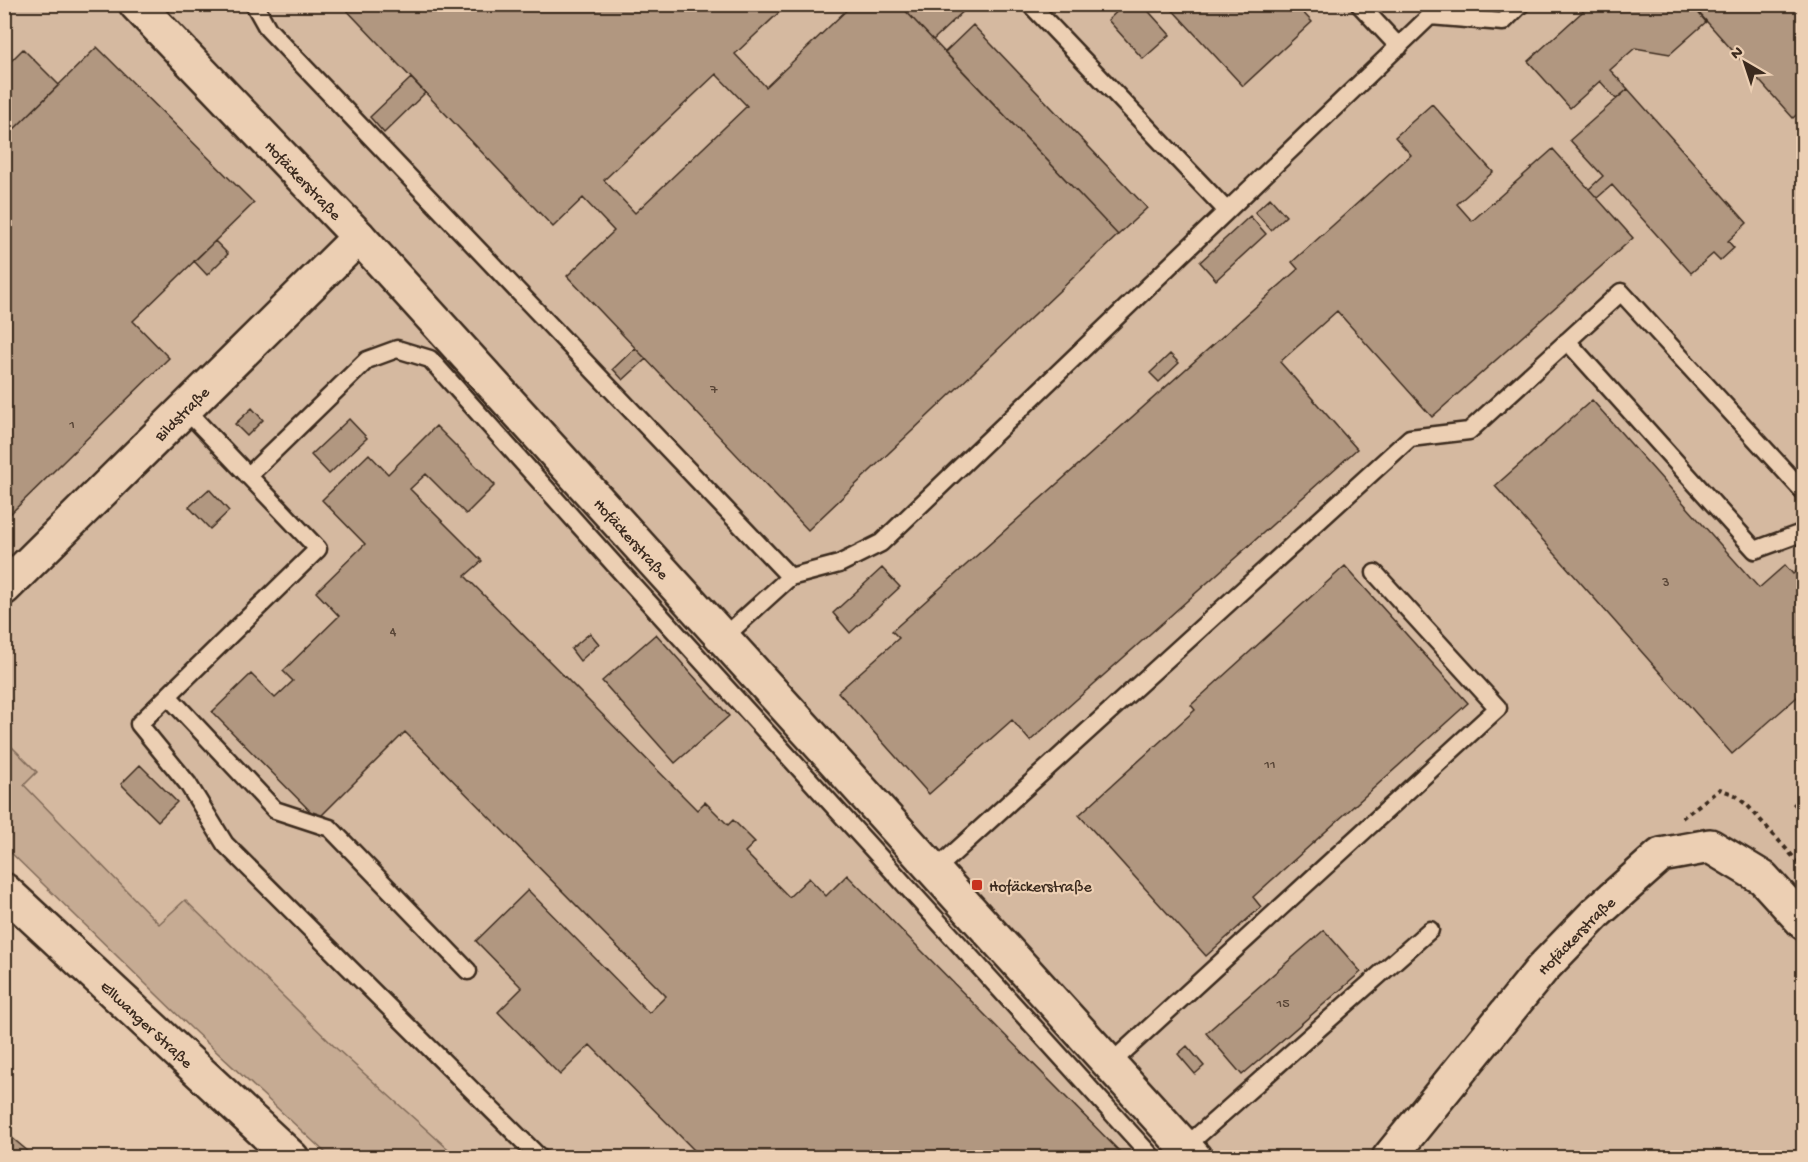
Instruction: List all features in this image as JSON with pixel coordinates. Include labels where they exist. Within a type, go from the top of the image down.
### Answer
[{"type":"street","name":"Hofäckerstraße","points":[[136,4],[358,237],[1190,1152]]},
{"type":"street","name":"Bildstraße","points":[[4,588],[358,237]]},
{"type":"street","name":"Hofäckerstraße","points":[[1389,1158],[1542,969],[1597,912],[1661,855],[1710,846],[1763,878],[1803,923]]},
{"type":"street","name":"Ellwanger Straße","points":[[4,890],[292,1158]]},
{"type":"lane","points":[[254,4],[268,29],[276,38],[790,577]]},
{"type":"lane","points":[[1030,4],[1227,211]]},
{"type":"lane","points":[[1359,4],[1398,47]]},
{"type":"lane","points":[[723,638],[790,577],[839,564],[881,543],[1430,16],[1503,22],[1521,4]]},
{"type":"lane","points":[[934,871],[1410,438],[1469,431],[1621,292],[1803,492]]},
{"type":"lane","points":[[1567,341],[1755,550],[1803,532]]},
{"type":"lane","points":[[248,476],[366,360],[397,349],[430,359],[1154,1158]]},
{"type":"lane","points":[[185,409],[318,549],[140,724],[188,784],[225,844],[540,1158]]},
{"type":"lane","points":[[1110,1064],[1498,708],[1375,573]]},
{"type":"lane","points":[[168,696],[275,810],[330,828],[468,971]]},
{"type":"lane","points":[[1190,1152],[1430,930]]},
{"type":"path","points":[[1720,789],[1735,795],[1748,806],[1803,869]]},
{"type":"shaded area","points":[[4,5],[1803,5],[1803,1157],[345,1157],[5,832]]},
{"type":"shaded area","points":[[4,739],[37,772],[24,785],[159,924],[185,900],[337,1049],[457,1157],[330,1157],[192,1029],[5,847]]},
{"type":"building","points":[[341,4],[788,4],[735,54],[766,87],[853,4],[899,4],[1118,235],[808,530],[567,276],[614,231],[583,198],[553,227]],"holes":[[[716,74],[747,106],[635,213],[604,180]]]},
{"type":"building","points":[[899,4],[971,4],[933,40]]},
{"type":"building","points":[[1125,4],[1142,4],[1170,35],[1143,59],[1108,20]]},
{"type":"building","points":[[1167,4],[1295,4],[1312,22],[1243,86]]},
{"type":"building","points":[[1591,4],[1691,4],[1706,22],[1670,54],[1635,48],[1610,70],[1628,89],[1616,99],[1600,81],[1570,108],[1528,61]]},
{"type":"building","points":[[1691,4],[1804,4],[1804,108],[1793,118]]},
{"type":"building","points":[[973,25],[1147,208],[1118,235],[945,52]]},
{"type":"building","points":[[97,47],[254,203],[133,321],[169,358],[4,520],[4,139]]},
{"type":"building","points":[[23,49],[59,85],[4,139],[4,68]]},
{"type":"building","points":[[411,78],[425,93],[384,133],[370,117]]},
{"type":"building","points":[[1628,89],[1747,223],[1728,241],[1734,248],[1720,261],[1713,254],[1691,273],[1612,185],[1597,198],[1589,189],[1603,176],[1570,140]]},
{"type":"building","points":[[1432,104],[1493,172],[1457,204],[1472,221],[1553,149],[1633,238],[1432,417],[1337,311],[1280,362],[1357,449],[1030,741],[1012,720],[929,794],[838,692],[899,638],[892,631],[1298,269],[1292,262],[1411,155],[1395,137]]},
{"type":"building","points":[[1270,198],[1286,216],[1271,230],[1255,212]]},
{"type":"building","points":[[1250,216],[1266,234],[1216,280],[1200,262]]},
{"type":"building","points":[[215,241],[228,254],[207,275],[194,261]]},
{"type":"building","points":[[635,348],[646,359],[623,380],[613,369]]},
{"type":"building","points":[[1170,354],[1179,363],[1159,382],[1150,373]]},
{"type":"building","points":[[1592,400],[1759,588],[1785,565],[1793,574],[1804,565],[1804,691],[1732,754],[1495,486]]},
{"type":"building","points":[[252,408],[263,420],[247,436],[235,424]]},
{"type":"building","points":[[349,419],[367,438],[329,474],[311,455]]},
{"type":"building","points":[[436,426],[495,485],[466,514],[426,474],[410,489],[482,561],[465,576],[697,810],[705,802],[728,825],[733,820],[755,842],[745,852],[789,897],[809,878],[826,896],[847,875],[1126,1158],[689,1158],[695,1151],[590,1045],[560,1075],[498,1012],[522,988],[476,941],[528,890],[649,1013],[666,996],[405,732],[318,819],[212,712],[251,674],[275,698],[293,681],[283,671],[339,616],[316,592],[365,544],[322,500],[369,454],[388,474]]},
{"type":"building","points":[[209,489],[229,511],[210,529],[189,507]]},
{"type":"building","points":[[1345,566],[1468,703],[1253,897],[1261,907],[1206,956],[1079,815],[1195,710],[1191,705]]},
{"type":"building","points":[[882,568],[900,587],[850,633],[833,613]]},
{"type":"building","points":[[590,633],[599,644],[580,661],[571,649]]},
{"type":"building","points":[[656,634],[729,716],[675,763],[602,681]]},
{"type":"building","points":[[140,765],[177,802],[158,821],[121,784]]},
{"type":"building","points":[[1804,795],[1804,815],[1793,804]]},
{"type":"building","points":[[1324,930],[1361,972],[1242,1075],[1206,1033]]},
{"type":"building","points":[[1187,1046],[1204,1066],[1195,1074],[1178,1054]]},
{"type":"building","points":[[4,1131],[36,1158],[4,1158]]},
{"type":"place","name":"Hofäckerstraße","points":[[977,885]]}]
